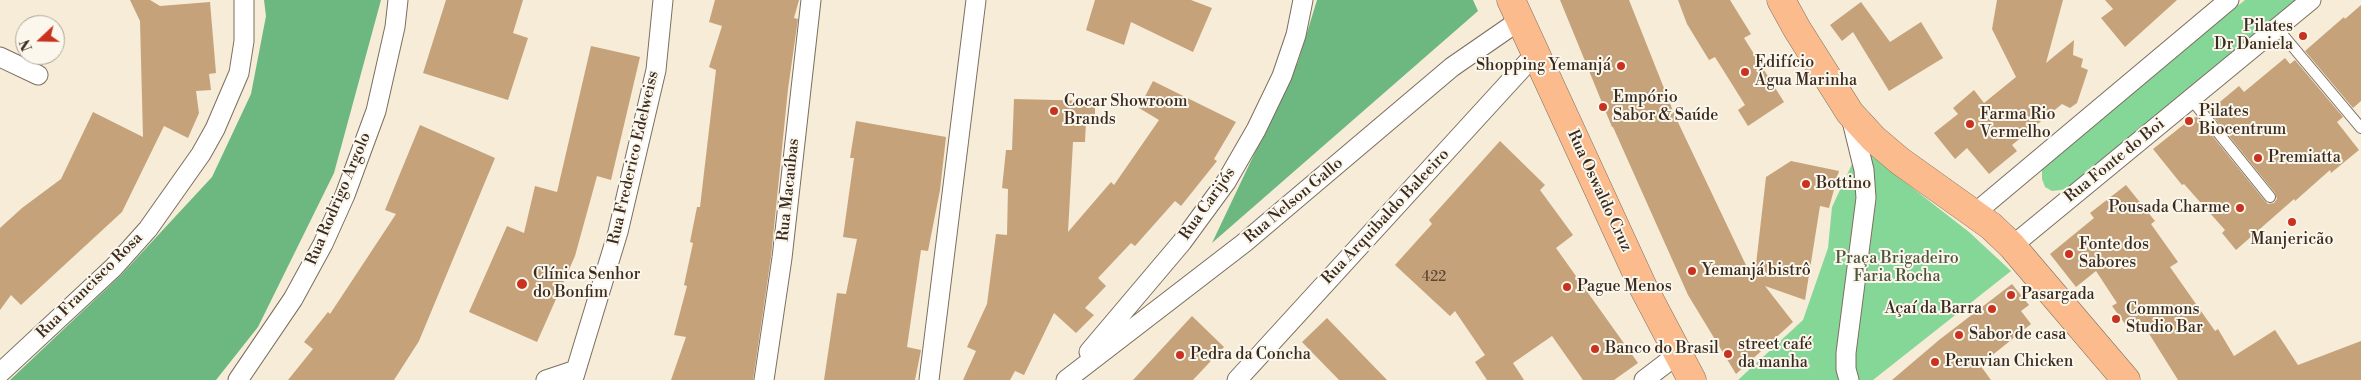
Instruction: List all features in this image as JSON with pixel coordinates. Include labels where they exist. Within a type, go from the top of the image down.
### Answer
[{"type":"main road","points":[[1781,0],[1850,113],[1874,139],[1900,161],[1975,213],[2012,246],[2126,380]]},
{"type":"main road","name":"Rua Oswaldo Cruz","points":[[1515,10],[1643,287],[1692,380]]},
{"type":"street","name":"Rua Francisco Rosa","points":[[0,373],[114,267],[148,229],[201,154],[215,129],[239,73],[244,41],[244,0]]},
{"type":"street","name":"Rua Rodrigo Argolo","points":[[238,380],[293,299],[345,195],[376,110],[395,27],[398,0]]},
{"type":"street","name":"Rua Frederico Edelweiss","points":[[546,380],[575,375],[618,232],[656,70],[663,0]]},
{"type":"street","name":"Rua Macaúbas","points":[[764,380],[782,258],[811,0]]},
{"type":"street","points":[[929,380],[976,0]]},
{"type":"street","name":"Rua Carijós","points":[[1066,380],[1182,242],[1226,182],[1256,130],[1282,76],[1296,35],[1303,0]]},
{"type":"street","points":[[1975,213],[2229,0]]},
{"type":"street","name":"Rua Fonte do Boi","points":[[2012,246],[2311,0]]},
{"type":"street","name":"Rua Nelson Gallo","points":[[1066,380],[1244,243],[1452,67],[1515,10]]},
{"type":"street","name":"Rua Arquibaldo Baleeiro","points":[[1237,380],[1536,54]]},
{"type":"street","points":[[0,57],[38,75]]},
{"type":"street","points":[[1849,380],[1846,369],[1846,353],[1866,198],[1864,170],[1850,113]]},
{"type":"street","points":[[1644,380],[1678,354]]},
{"type":"lane","points":[[2278,28],[2361,128]]},
{"type":"lane","points":[[2192,99],[2270,197]]},
{"type":"green space","points":[[264,0],[381,0],[334,173],[258,327],[216,380],[10,380],[122,274],[212,177],[251,94],[266,16]]},
{"type":"green space","points":[[1317,0],[1473,0],[1478,11],[1212,243],[1298,62]]},
{"type":"green space","points":[[2245,0],[2296,0],[2068,189],[2052,191],[2045,187],[2042,179],[2042,170],[2047,162]]},
{"type":"green space","name":"Praça Brigadeiro Faria Rocha","points":[[1860,147],[1969,232],[2011,271],[1873,380],[1738,380],[1803,320],[1828,248],[1832,207]]},
{"type":"building","points":[[130,0],[150,0],[160,6],[210,2],[216,73],[209,74],[211,90],[196,91],[199,113],[188,138],[164,126],[122,212],[21,305],[11,295],[0,310],[0,228],[22,208],[61,179],[93,112],[143,137],[140,21]]},
{"type":"building","points":[[446,0],[523,0],[513,33],[528,38],[508,100],[423,73]]},
{"type":"building","points":[[715,0],[799,0],[794,18],[798,19],[788,89],[771,257],[753,380],[671,380],[686,337],[674,335],[687,286],[684,285],[693,243],[690,242],[697,207],[700,207],[716,70],[709,67],[722,26],[709,22]]},
{"type":"building","points":[[1095,0],[1191,0],[1212,8],[1193,52],[1131,22],[1124,45],[1086,30]]},
{"type":"building","points":[[1560,0],[1629,0],[1675,116],[1754,282],[1766,177],[1791,161],[1839,171],[1829,208],[1820,206],[1805,300],[1765,286],[1793,322],[1736,374],[1688,295],[1612,127]]},
{"type":"building","name":"Edifício Água Marinha","points":[[1678,0],[1730,0],[1751,34],[1744,38],[1784,102],[1748,126],[1738,110],[1745,105],[1715,57],[1709,60],[1687,24]]},
{"type":"building","points":[[1997,0],[2063,0],[2046,63],[2074,40],[2073,55],[2083,59],[2081,67],[2088,70],[2077,103],[2070,108],[2062,104],[2012,145],[2017,151],[1989,174],[1967,148],[1955,159],[1934,133],[1958,114],[1953,108],[1974,90],[1984,103],[2016,77],[1992,29]]},
{"type":"building","points":[[2105,0],[2177,0],[2125,47],[2101,18],[2113,9]]},
{"type":"building","points":[[1861,2],[1890,42],[1921,22],[1943,58],[1889,91],[1853,32],[1842,41],[1830,25]]},
{"type":"building","points":[[2361,5],[2361,101],[2353,108],[2305,51],[2344,17],[2345,19]]},
{"type":"building","points":[[591,46],[640,57],[611,180],[597,176],[575,256],[537,342],[469,312],[507,226],[524,233],[535,186],[557,192]]},
{"type":"building","points":[[2285,58],[2290,64],[2295,60],[2343,117],[2337,122],[2359,150],[2331,173],[2330,170],[2295,201],[2294,199],[2236,250],[2222,233],[2225,230],[2184,184],[2182,185],[2153,149],[2192,118],[2197,117],[2265,201],[2268,204],[2274,203],[2277,199],[2275,193],[2209,111],[2239,86],[2244,92]]},
{"type":"building","points":[[1153,81],[1236,122],[1214,159],[1217,161],[1181,206],[1175,201],[1135,246],[1131,243],[1098,278],[1106,286],[1085,308],[1094,315],[1076,333],[1054,313],[1024,375],[1015,371],[1010,380],[963,380],[976,351],[967,347],[987,304],[996,234],[1007,235],[1008,189],[1002,188],[1006,150],[1012,150],[1014,99],[1095,101],[1095,121],[1086,121],[1085,142],[1073,142],[1068,232],[1111,182],[1114,185],[1159,120],[1139,108]]},
{"type":"building","points":[[856,121],[946,137],[940,190],[928,251],[921,250],[907,347],[921,350],[915,380],[824,380],[837,293],[846,294],[857,239],[843,237],[854,158],[850,158]]},
{"type":"building","points":[[420,125],[495,158],[419,341],[394,380],[288,380],[313,349],[304,342],[328,312],[330,314],[396,214],[385,210]]},
{"type":"building","points":[[1500,141],[1545,185],[1540,190],[1573,235],[1556,248],[1638,363],[1614,380],[1583,380],[1552,336],[1513,363],[1524,380],[1487,380],[1475,362],[1485,355],[1455,311],[1450,316],[1395,265],[1432,224],[1429,220]]},
{"type":"building","points":[[2126,185],[2155,221],[2151,224],[2178,262],[2170,267],[2215,331],[2218,329],[2234,356],[2275,330],[2298,365],[2361,341],[2361,380],[2178,380],[2143,324],[2131,332],[2112,306],[2117,303],[2096,271],[2076,287],[2050,254],[2094,218],[2090,213]]},
{"type":"building","points":[[2012,284],[2029,305],[2021,311],[2031,324],[1980,365],[1991,380],[1892,380],[1939,340]]},
{"type":"building","points":[[1192,316],[1224,347],[1193,380],[1133,380]]},
{"type":"building","points":[[1327,318],[1387,380],[1339,380],[1302,342]]},
{"type":"place","name":"Pilates Dr Daniela","points":[[2303,36]]},
{"type":"place","name":"Shopping Yemanjá","points":[[1621,66]]},
{"type":"place","name":"Edifício Água Marinha","points":[[1745,72]]},
{"type":"place","name":"Empório Sabor & Saúde","points":[[1603,107]]},
{"type":"place","name":"Cocar Showroom Brands","points":[[1054,111]]},
{"type":"place","name":"Pilates Biocentrum","points":[[2189,121]]},
{"type":"place","name":"Farma Rio Vermelho","points":[[1970,124]]},
{"type":"place","name":"Premiatta","points":[[2258,158]]},
{"type":"place","name":"Bottino","points":[[1806,184]]},
{"type":"place","name":"Pousada Charme","points":[[2240,208]]},
{"type":"place","name":"Manjericão","points":[[2292,222]]},
{"type":"place","name":"Fonte dos Sabores","points":[[2069,254]]},
{"type":"place","name":"Yemanjá bistrô","points":[[1692,271]]},
{"type":"place","name":"Clínica Senhor do Bonfim","points":[[522,284]]},
{"type":"place","name":"Pague Menos","points":[[1567,287]]},
{"type":"place","name":"Pasargada","points":[[2011,295]]},
{"type":"place","name":"Açaí da Barra","points":[[1992,309]]},
{"type":"place","name":"Commons Studio Bar","points":[[2116,319]]},
{"type":"place","name":"Sabor de casa","points":[[1959,335]]},
{"type":"place","name":"Banco do Brasil","points":[[1595,349]]},
{"type":"place","name":"street café da manha","points":[[1728,354]]},
{"type":"place","name":"Pedra da Concha","points":[[1180,355]]},
{"type":"place","name":"Peruvian Chicken","points":[[1935,362]]}]
